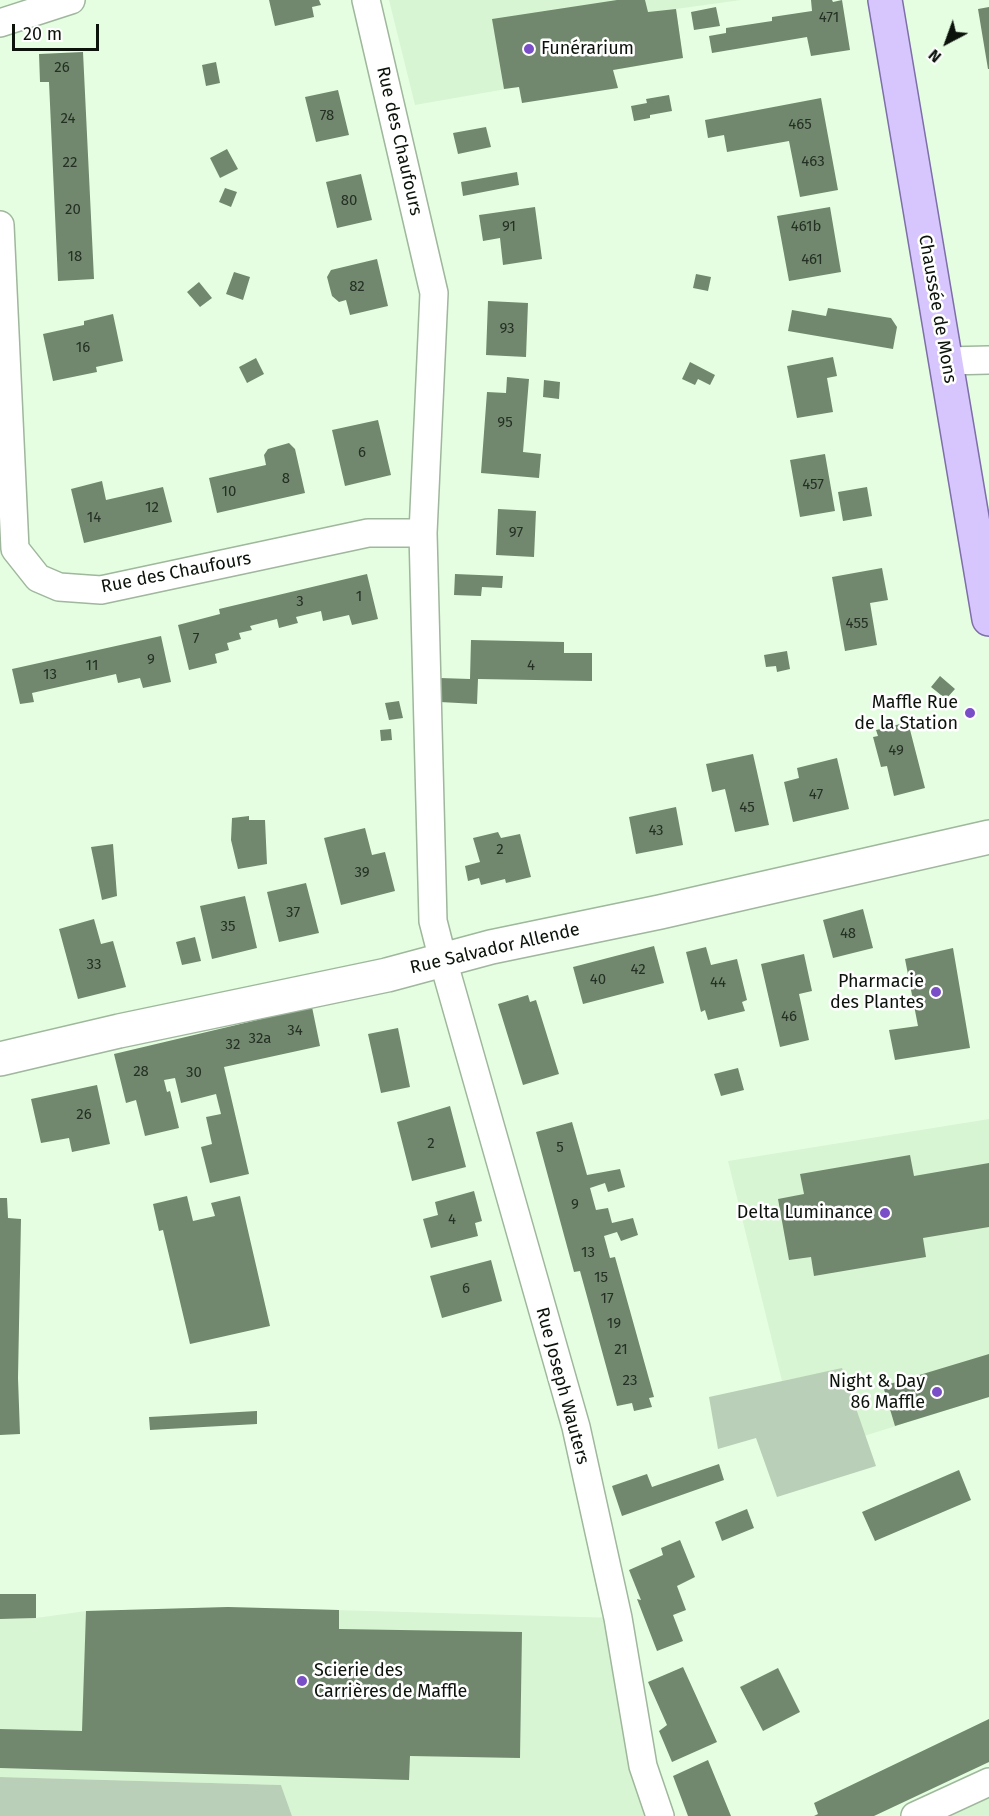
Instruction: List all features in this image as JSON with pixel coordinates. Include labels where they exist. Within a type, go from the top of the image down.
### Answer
[{"type":"main road","name":"Chaussée de Mons","points":[[885,0],[989,619]]},
{"type":"street","points":[[0,23],[71,0]]},
{"type":"street","name":"Rue des Chaufours","points":[[366,0],[434,293],[423,532],[433,921],[442,960]]},
{"type":"street","name":"Rue des Chaufours","points":[[0,225],[15,549],[38,578],[59,587],[101,590],[368,533],[423,532]]},
{"type":"street","points":[[946,361],[989,360]]},
{"type":"street","name":"Rue Salvador Allende","points":[[0,1059],[119,1031],[387,975],[491,947],[660,912],[989,837]]},
{"type":"street","name":"Rue Joseph Wauters","points":[[442,960],[576,1427],[618,1618],[643,1766],[660,1816]]},
{"type":"street","points":[[915,1816],[989,1782]]},
{"type":"shaded area","points":[[389,0],[741,0],[676,9],[683,58],[415,105]]},
{"type":"shaded area","points":[[989,1119],[989,1397],[864,1436],[842,1369],[782,1381],[728,1161]]},
{"type":"shaded area","points":[[842,1368],[876,1466],[777,1497],[756,1438],[718,1449],[709,1397]]},
{"type":"shaded area","points":[[228,1607],[618,1618],[660,1816],[292,1816],[281,1785],[0,1777],[0,1619],[36,1618],[86,1611]]},
{"type":"shaded area","points":[[0,1777],[281,1785],[292,1816],[0,1816]]},
{"type":"shaded area","points":[[989,1782],[989,1816],[915,1816]]},
{"type":"building","points":[[269,0],[319,0],[321,5],[312,7],[314,17],[275,26]]},
{"type":"building","points":[[617,0],[645,0],[648,12],[676,9],[683,58],[613,70],[618,88],[522,103],[519,87],[504,89],[492,19]]},
{"type":"building","points":[[811,0],[832,0],[833,2],[842,0],[850,50],[811,56],[807,37],[712,53],[709,36],[726,33],[726,28],[772,21],[772,17],[812,11]]},
{"type":"building","points":[[716,7],[720,26],[694,30],[691,12]]},
{"type":"building","points":[[989,7],[989,69],[988,69],[978,9]]},
{"type":"building","points":[[83,52],[94,279],[58,281],[49,82],[40,82],[39,54]]},
{"type":"building","points":[[216,62],[220,83],[206,86],[202,65]]},
{"type":"building","points":[[338,90],[349,135],[316,142],[305,97]]},
{"type":"building","points":[[669,95],[672,111],[634,121],[631,106],[647,103],[646,99]]},
{"type":"building","points":[[821,98],[838,190],[800,197],[789,141],[727,152],[724,135],[708,138],[705,120]]},
{"type":"building","points":[[486,127],[491,147],[458,154],[453,133]]},
{"type":"building","points":[[227,149],[238,169],[220,178],[210,158]]},
{"type":"building","points":[[517,172],[519,185],[463,196],[461,182]]},
{"type":"building","points":[[361,174],[372,220],[337,228],[326,182]]},
{"type":"building","points":[[225,188],[237,192],[231,207],[219,202]]},
{"type":"building","points":[[535,207],[542,259],[503,265],[500,238],[483,241],[479,215]]},
{"type":"building","points":[[830,207],[841,272],[789,281],[777,216]]},
{"type":"building","points":[[377,259],[388,306],[350,315],[346,300],[339,302],[332,296],[327,277],[331,270]]},
{"type":"building","points":[[234,272],[250,277],[243,300],[226,294]]},
{"type":"building","points":[[696,274],[711,277],[708,291],[693,288]]},
{"type":"building","points":[[199,282],[212,298],[200,307],[187,292]]},
{"type":"building","points":[[488,301],[528,303],[526,357],[486,355]]},
{"type":"building","points":[[828,308],[891,318],[897,327],[893,349],[788,331],[792,310],[826,316]]},
{"type":"building","points":[[113,314],[123,361],[96,367],[97,372],[53,381],[43,334],[84,325],[84,321]]},
{"type":"building","points":[[833,357],[837,376],[827,378],[833,412],[797,418],[787,366]]},
{"type":"building","points":[[256,358],[264,374],[247,383],[239,367]]},
{"type":"building","points":[[690,362],[715,375],[710,385],[698,379],[695,385],[682,379]]},
{"type":"building","points":[[507,377],[529,379],[523,452],[541,454],[539,478],[481,473],[487,392],[506,393]]},
{"type":"building","points":[[544,380],[560,382],[559,399],[543,397]]},
{"type":"building","points":[[378,420],[391,475],[345,486],[332,430]]},
{"type":"building","points":[[289,443],[295,449],[305,493],[217,513],[209,478],[266,465],[264,455],[268,449]]},
{"type":"building","points":[[825,454],[835,511],[800,517],[790,460]]},
{"type":"building","points":[[102,481],[106,500],[163,487],[172,522],[84,543],[71,489]]},
{"type":"building","points":[[867,487],[872,516],[843,521],[838,492]]},
{"type":"building","points":[[498,509],[536,511],[534,557],[496,555]]},
{"type":"building","points":[[882,568],[888,600],[870,603],[877,645],[845,651],[832,577]]},
{"type":"building","points":[[367,574],[378,619],[352,625],[349,615],[323,621],[321,611],[296,617],[298,623],[279,628],[277,619],[250,626],[252,630],[239,633],[241,639],[227,643],[229,650],[215,654],[217,663],[189,670],[178,625],[220,614],[219,609]]},
{"type":"building","points":[[455,574],[503,576],[502,588],[482,587],[481,596],[454,595]]},
{"type":"building","points":[[161,636],[171,682],[143,688],[140,678],[118,683],[116,674],[32,693],[34,702],[20,704],[12,669]]},
{"type":"building","points":[[471,640],[564,642],[564,653],[592,653],[592,681],[478,679],[477,704],[440,702],[440,678],[470,679]]},
{"type":"building","points":[[787,651],[790,669],[777,672],[776,666],[766,667],[764,655]]},
{"type":"building","points":[[940,676],[955,689],[946,699],[931,687]]},
{"type":"building","points":[[399,701],[403,718],[389,720],[385,703]]},
{"type":"building","points":[[908,722],[925,788],[894,796],[887,766],[881,767],[873,737],[878,736],[876,730]]},
{"type":"building","points":[[391,729],[392,740],[381,741],[380,730]]},
{"type":"building","points":[[753,754],[769,825],[735,832],[725,789],[712,792],[706,764]]},
{"type":"building","points":[[837,758],[849,809],[793,822],[784,782],[799,778],[797,768]]},
{"type":"building","points":[[676,807],[683,845],[636,854],[629,817]]},
{"type":"building","points":[[249,816],[249,820],[265,820],[267,864],[238,869],[231,840],[232,818]]},
{"type":"building","points":[[365,828],[372,855],[385,852],[395,891],[341,905],[324,838]]},
{"type":"building","points":[[498,832],[501,838],[520,834],[531,877],[506,883],[505,879],[481,885],[479,878],[468,881],[465,866],[480,862],[473,838]]},
{"type":"building","points":[[113,844],[117,896],[102,900],[91,847]]},
{"type":"building","points":[[306,883],[319,933],[279,942],[267,892]]},
{"type":"building","points":[[245,896],[257,948],[212,959],[200,906]]},
{"type":"building","points":[[863,909],[873,948],[833,958],[823,920]]},
{"type":"building","points":[[94,919],[101,944],[113,941],[126,987],[78,999],[59,929]]},
{"type":"building","points":[[195,937],[201,961],[182,965],[176,942]]},
{"type":"building","points":[[654,946],[664,983],[583,1004],[573,967]]},
{"type":"building","points":[[706,947],[711,965],[737,959],[747,1000],[742,1002],[745,1011],[708,1020],[705,1010],[701,1012],[686,952]]},
{"type":"building","name":"Pharmacie des Plantes","points":[[953,948],[970,1048],[895,1060],[889,1030],[918,1026],[905,959]]},
{"type":"building","points":[[804,954],[812,991],[799,994],[809,1040],[780,1047],[761,964]]},
{"type":"building","points":[[528,995],[530,1002],[536,1000],[559,1074],[523,1085],[498,1004]]},
{"type":"building","points":[[312,1007],[320,1046],[224,1067],[249,1174],[210,1183],[201,1147],[212,1144],[206,1117],[221,1114],[216,1094],[181,1103],[175,1078],[164,1080],[167,1092],[170,1091],[179,1128],[145,1136],[136,1100],[126,1103],[114,1054]]},
{"type":"building","points":[[398,1028],[410,1087],[381,1093],[368,1034]]},
{"type":"building","points":[[738,1068],[744,1090],[721,1096],[714,1074]]},
{"type":"building","points":[[97,1085],[110,1144],[72,1152],[69,1138],[41,1143],[31,1099]]},
{"type":"building","points":[[450,1106],[466,1167],[412,1181],[397,1122]]},
{"type":"building","points":[[572,1122],[587,1175],[620,1169],[625,1187],[608,1192],[605,1183],[590,1188],[596,1210],[608,1208],[612,1223],[633,1218],[638,1235],[621,1241],[617,1232],[604,1236],[610,1258],[615,1257],[654,1397],[649,1398],[652,1407],[634,1411],[632,1403],[617,1406],[580,1271],[574,1272],[536,1132]]},
{"type":"building","name":"Delta Luminance","points":[[910,1155],[914,1176],[989,1163],[989,1227],[923,1238],[926,1257],[814,1276],[811,1257],[789,1260],[778,1199],[804,1194],[800,1174]]},
{"type":"building","points":[[474,1191],[482,1221],[475,1223],[478,1236],[431,1248],[423,1219],[438,1215],[435,1202]]},
{"type":"building","points":[[187,1196],[193,1221],[215,1216],[211,1203],[240,1196],[270,1326],[190,1344],[163,1230],[159,1231],[153,1204]]},
{"type":"building","points":[[0,1198],[7,1198],[8,1218],[21,1219],[18,1378],[20,1434],[0,1435]]},
{"type":"building","points":[[491,1260],[502,1301],[442,1318],[430,1276]]},
{"type":"building","name":"Night & Day 86 Maffle","points":[[989,1354],[989,1397],[895,1426],[883,1386]]},
{"type":"building","points":[[257,1411],[257,1424],[150,1430],[149,1417]]},
{"type":"building","points":[[719,1464],[724,1480],[622,1516],[612,1486],[647,1474],[652,1487]]},
{"type":"building","points":[[959,1470],[971,1500],[875,1541],[862,1512]]},
{"type":"building","points":[[747,1509],[754,1528],[722,1541],[715,1522]]},
{"type":"building","points":[[680,1540],[695,1577],[677,1586],[686,1610],[673,1615],[683,1641],[657,1651],[637,1599],[641,1600],[629,1570],[663,1555],[661,1548]]},
{"type":"building","points":[[0,1594],[36,1594],[36,1618],[0,1619]]},
{"type":"building","name":"Scierie des Carrières de Maffle","points":[[228,1607],[339,1610],[339,1629],[522,1632],[520,1758],[410,1756],[409,1780],[0,1768],[0,1729],[82,1731],[86,1611]]},
{"type":"building","points":[[683,1667],[717,1742],[672,1762],[659,1731],[667,1725],[648,1682]]},
{"type":"building","points":[[778,1668],[800,1712],[763,1731],[740,1687]]},
{"type":"building","points":[[989,1719],[989,1762],[874,1816],[814,1816],[818,1814],[814,1803]]},
{"type":"building","points":[[708,1760],[731,1816],[688,1816],[673,1776]]},
{"type":"place","name":"Funérarium","points":[[529,49]]},
{"type":"place","name":"Maffle Rue de la Station","points":[[970,713]]},
{"type":"place","name":"Pharmacie des Plantes","points":[[936,992]]},
{"type":"place","name":"Delta Luminance","points":[[885,1213]]},
{"type":"place","name":"Night & Day 86 Maffle","points":[[937,1392]]},
{"type":"place","name":"Scierie des Carrières de Maffle","points":[[302,1681]]}]
